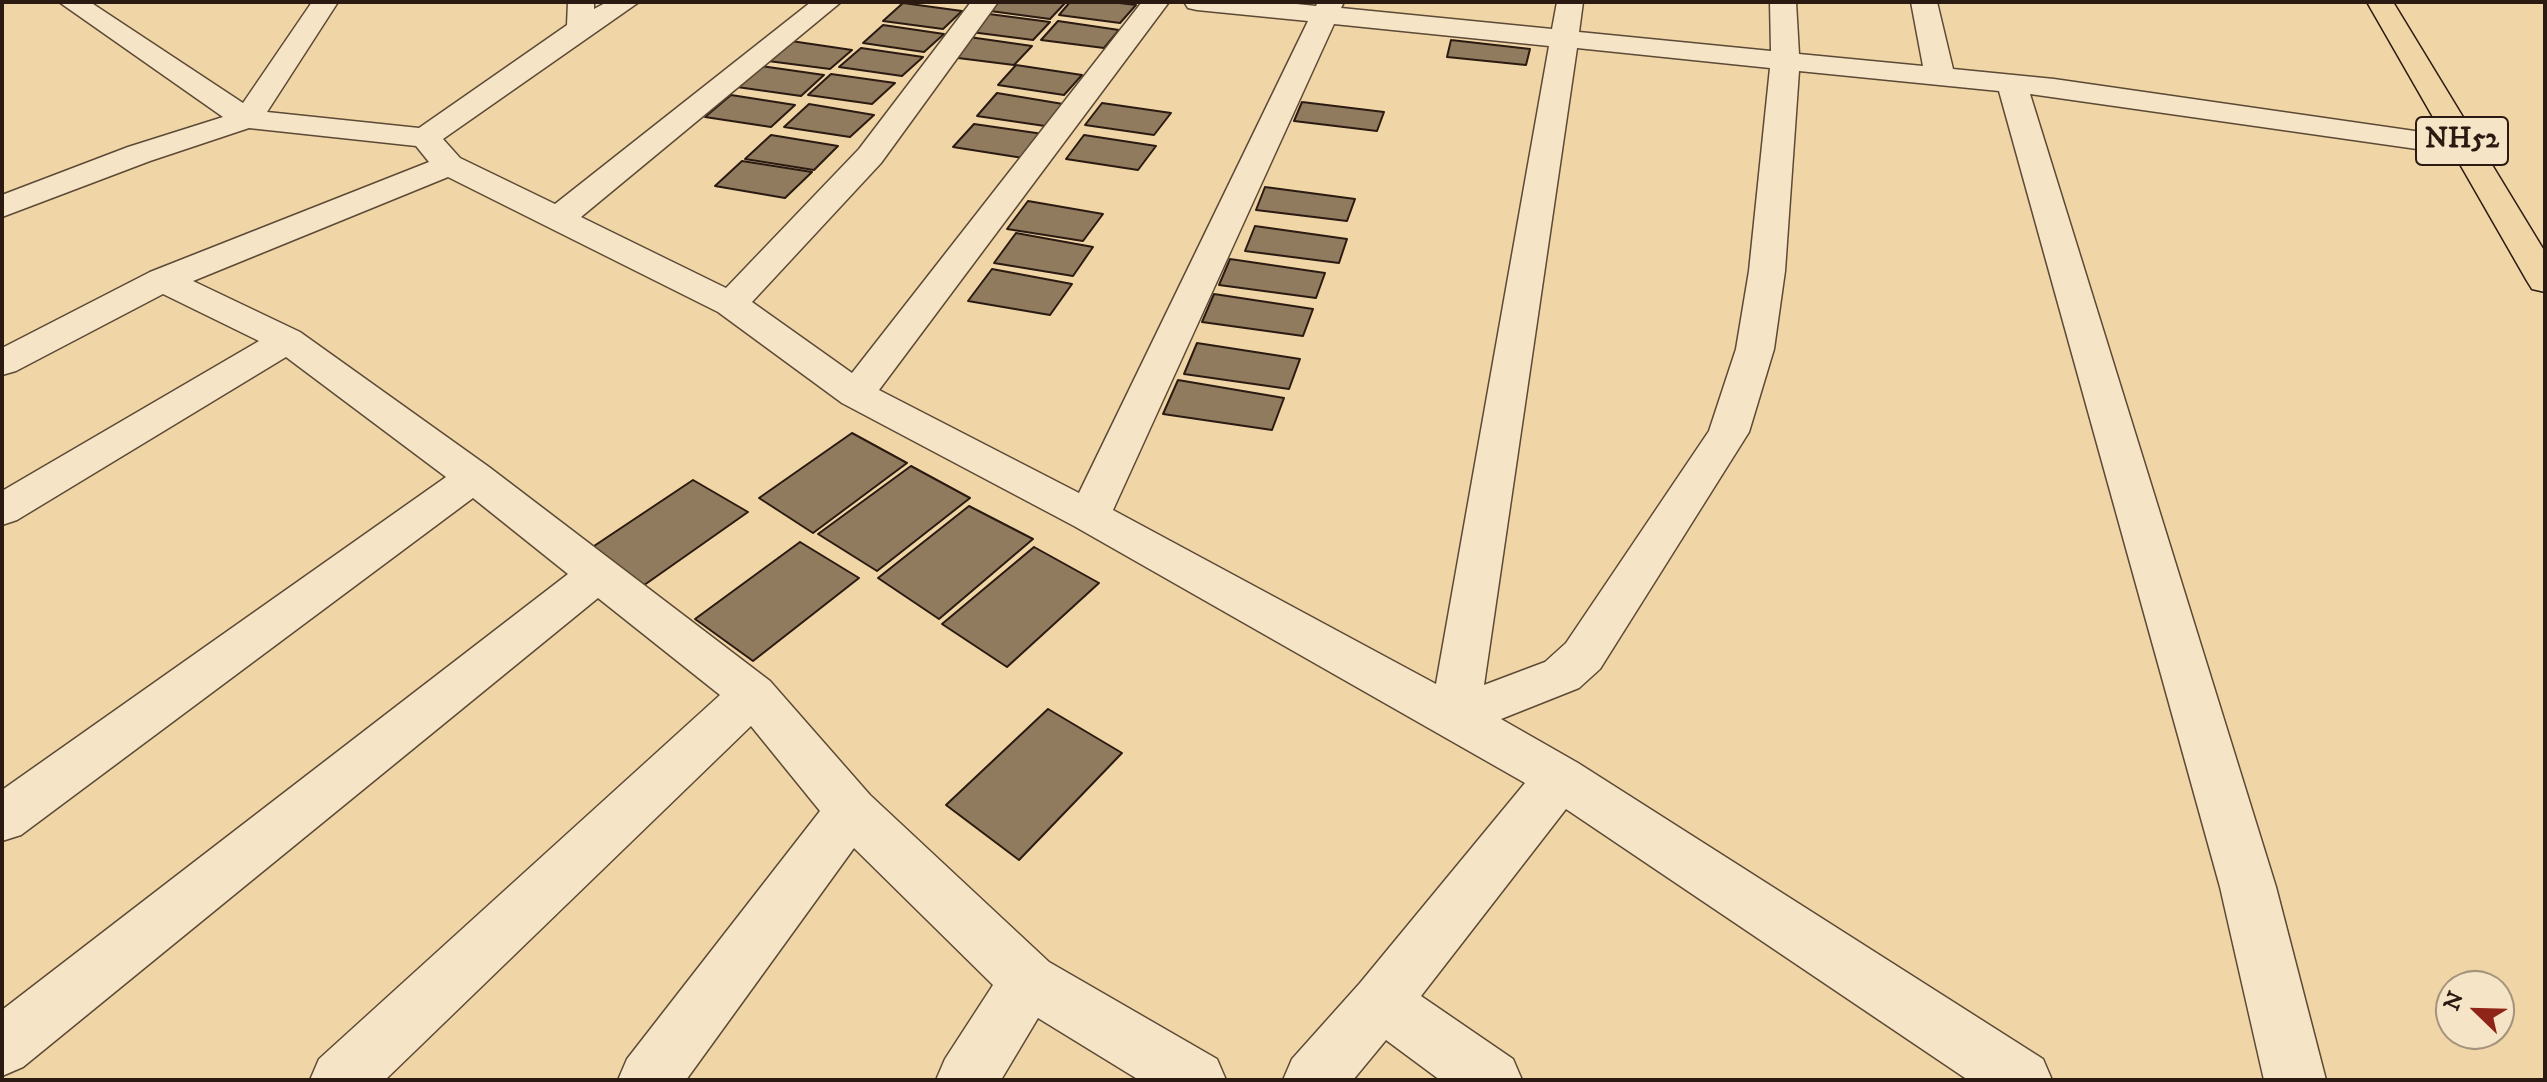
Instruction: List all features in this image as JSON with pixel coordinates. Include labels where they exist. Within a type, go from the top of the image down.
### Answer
[{"type":"highway","name":"NH52","points":[[2380,2],[2545,281]]},
{"type":"street","points":[[72,2],[247,119],[437,151],[559,218],[731,304],[856,394],[1089,516],[1560,778],[2021,1080]]},
{"type":"street","points":[[2,207],[139,154],[247,119],[325,2]]},
{"type":"street","points":[[2,363],[163,280],[437,151],[581,15],[626,2]]},
{"type":"street","points":[[559,218],[828,2]]},
{"type":"street","points":[[731,304],[870,156],[985,2]]},
{"type":"street","points":[[856,394],[1156,2]]},
{"type":"street","points":[[1197,2],[1328,9],[1562,41],[2012,84],[2466,147]]},
{"type":"street","points":[[1455,717],[1570,2]]},
{"type":"street","points":[[1455,717],[1562,675],[1583,656],[1729,432],[1755,349],[1767,271],[1785,61],[1783,2]]},
{"type":"street","points":[[1924,2],[1940,77]]},
{"type":"street","points":[[1089,516],[1328,9]]},
{"type":"street","points":[[2012,84],[2248,887],[2295,1080]]},
{"type":"street","points":[[163,280],[287,340],[474,477],[753,694],[851,811],[1028,981],[1195,1080]]},
{"type":"street","points":[[2,510],[287,340]]},
{"type":"street","points":[[2,819],[474,477]]},
{"type":"street","points":[[2,1047],[598,574]]},
{"type":"street","points":[[341,1080],[753,694]]},
{"type":"street","points":[[1314,1080],[1381,1002],[1560,778]]},
{"type":"street","points":[[649,1080],[851,811]]},
{"type":"street","points":[[967,1080],[1028,981]]},
{"type":"street","points":[[1381,1002],[1491,1080]]},
{"type":"building","points":[[998,2],[1066,2],[1050,19],[990,11]]},
{"type":"building","points":[[1070,2],[1136,5],[1120,23],[1059,15]]},
{"type":"building","points":[[903,3],[962,11],[943,29],[883,21]]},
{"type":"building","points":[[989,14],[1050,22],[1033,40],[971,32]]},
{"type":"building","points":[[1058,21],[1119,30],[1104,48],[1041,40]]},
{"type":"building","points":[[883,25],[944,34],[924,52],[863,43]]},
{"type":"building","points":[[969,37],[1032,46],[1014,65],[950,57]]},
{"type":"building","points":[[1451,40],[1530,49],[1526,65],[1447,57]]},
{"type":"building","points":[[791,41],[852,50],[830,69],[768,61]]},
{"type":"building","points":[[861,48],[923,57],[902,76],[839,67]]},
{"type":"building","points":[[1016,65],[1082,75],[1064,95],[998,85]]},
{"type":"building","points":[[761,66],[824,75],[801,96],[737,87]]},
{"type":"building","points":[[831,74],[895,83],[872,104],[808,95]]},
{"type":"building","points":[[997,93],[1063,104],[1045,126],[977,116]]},
{"type":"building","points":[[731,95],[795,105],[771,127],[705,117]]},
{"type":"building","points":[[1302,102],[1384,112],[1377,131],[1294,121]]},
{"type":"building","points":[[1102,103],[1171,113],[1154,135],[1085,125]]},
{"type":"building","points":[[809,104],[874,115],[850,137],[784,127]]},
{"type":"building","points":[[974,124],[1043,134],[1023,158],[953,147]]},
{"type":"building","points":[[771,135],[838,146],[814,170],[745,159]]},
{"type":"building","points":[[1084,135],[1156,146],[1138,170],[1066,159]]},
{"type":"building","points":[[742,161],[812,172],[785,198],[715,186]]},
{"type":"building","points":[[1265,187],[1355,199],[1347,221],[1256,210]]},
{"type":"building","points":[[1028,201],[1103,214],[1083,241],[1007,229]]},
{"type":"building","points":[[1255,226],[1347,239],[1339,263],[1245,251]]},
{"type":"building","points":[[1016,233],[1093,247],[1073,276],[994,263]]},
{"type":"building","points":[[1230,259],[1325,273],[1316,298],[1219,285]]},
{"type":"building","points":[[992,269],[1072,284],[1050,315],[968,301]]},
{"type":"building","points":[[1214,294],[1313,309],[1303,336],[1202,322]]},
{"type":"building","points":[[1197,343],[1300,359],[1289,389],[1184,374]]},
{"type":"building","points":[[1178,380],[1284,398],[1272,430],[1163,414]]},
{"type":"building","points":[[852,433],[907,463],[813,533],[759,498]]},
{"type":"building","points":[[911,466],[970,498],[877,571],[818,534]]},
{"type":"building","points":[[693,480],[748,512],[640,588],[588,550]]},
{"type":"building","points":[[969,506],[1033,539],[939,619],[878,578]]},
{"type":"building","points":[[800,542],[859,578],[753,661],[695,619]]},
{"type":"building","points":[[1034,547],[1099,583],[1007,667],[942,624]]},
{"type":"building","points":[[1048,709],[1122,753],[1019,860],[946,805]]}]
